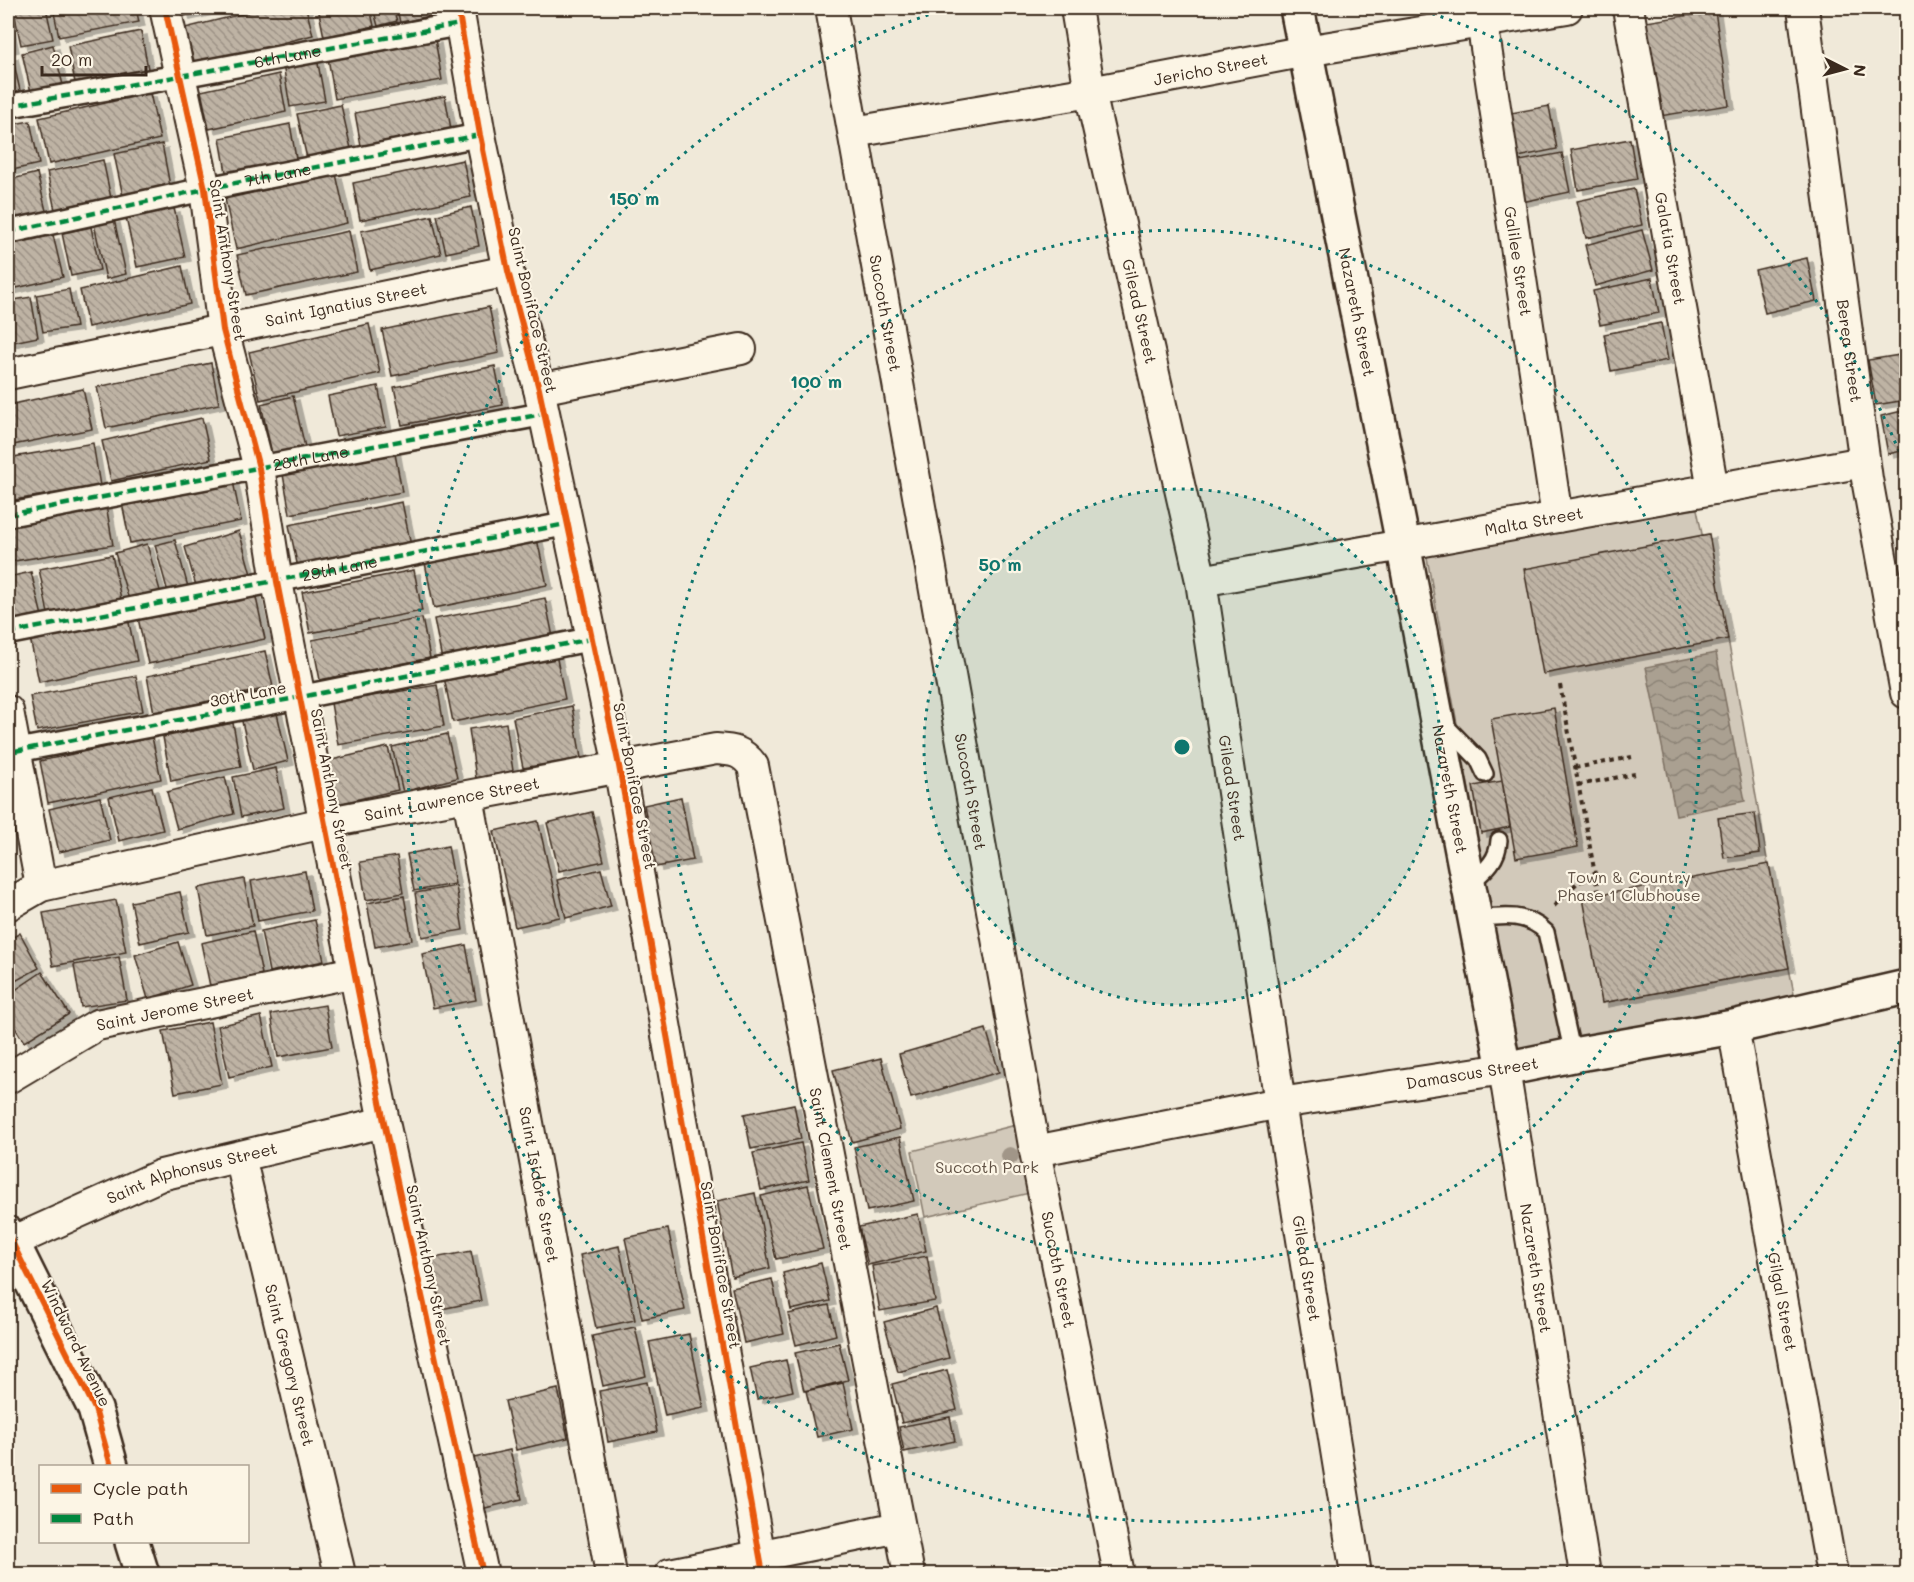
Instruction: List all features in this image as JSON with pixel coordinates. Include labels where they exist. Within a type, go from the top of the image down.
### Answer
[{"type":"street","name":"Saint Anthony Street","points":[[165,8],[205,189],[223,330],[259,468],[277,582],[384,1122],[483,1575]]},
{"type":"street","name":"Succoth Street","points":[[831,8],[1035,1151],[1119,1575]]},
{"type":"street","name":"Gilead Street","points":[[1076,8],[1090,92],[1201,581],[1280,1103],[1356,1575]]},
{"type":"street","name":"Nazareth Street","points":[[1297,8],[1504,1070],[1585,1575]]},
{"type":"street","name":"Jericho Street","points":[[854,132],[1090,92],[1306,51],[1481,14],[1567,8]]},
{"type":"street","name":"Galatia Street","points":[[1628,8],[1713,489]]},
{"type":"street","name":"Berea Street","points":[[1803,8],[1864,462],[1906,693]]},
{"type":"street","name":"Galilee Street","points":[[1481,14],[1557,517]]},
{"type":"street","name":"6th Lane","points":[[8,106],[180,76],[459,16]]},
{"type":"street","name":"Saint Boniface Street","points":[[459,16],[480,135],[508,271],[541,401],[619,766],[761,1566]]},
{"type":"street","name":"7th Lane","points":[[8,232],[205,189],[480,135]]},
{"type":"street","name":"Saint Ignatius Street","points":[[8,374],[508,271]]},
{"type":"street","points":[[541,401],[741,350]]},
{"type":"street","name":"28th Lane","points":[[8,515],[259,468],[541,401]]},
{"type":"street","name":"Malta Street","points":[[1201,581],[1864,462]]},
{"type":"street","name":"29th Lane","points":[[8,633],[566,524]]},
{"type":"street","name":"30th Lane","points":[[15,751],[301,698],[591,639]]},
{"type":"street","points":[[8,711],[41,886]]},
{"type":"street","name":"Saint Lawrence Street","points":[[8,905],[41,886],[324,823],[619,766],[716,749],[734,750],[745,755],[753,766]]},
{"type":"street","name":"Saint Clement Street","points":[[753,766],[909,1575]]},
{"type":"street","name":"Saint Isidore Street","points":[[468,797],[611,1575]]},
{"type":"street","name":"Saint Jerome Street","points":[[8,1078],[97,1025],[355,972]]},
{"type":"street","name":"Damascus Street","points":[[1035,1151],[1280,1103],[1504,1070],[1573,1055],[1733,1027],[1906,987]]},
{"type":"street","name":"Gilgal Street","points":[[1733,1027],[1832,1575]]},
{"type":"street","name":"Saint Alphonsus Street","points":[[9,1240],[161,1175],[384,1122]]},
{"type":"street","name":"Saint Gregory Street","points":[[240,1156],[340,1575]]},
{"type":"street","name":"Windward Avenue","points":[[9,1240],[95,1409],[110,1465]]},
{"type":"street","points":[[670,1575],[761,1566],[899,1527]]},
{"type":"street","points":[[132,1543],[142,1575]]},
{"type":"lane","points":[[1435,716],[1474,753],[1483,766],[1485,774]]},
{"type":"lane","points":[[1467,886],[1494,862],[1499,840]]},
{"type":"lane","points":[[1476,919],[1506,915],[1528,919],[1537,923],[1546,932],[1573,1055]]},
{"type":"path","points":[[1560,685],[1599,896]]},
{"type":"path","points":[[1575,768],[1632,757]]},
{"type":"path","points":[[1578,785],[1635,774]]},
{"type":"path","points":[[1537,923],[1578,882],[1595,878]]},
{"type":"green space","name":"Town & Country Phase 1 Clubhouse","points":[[1697,509],[1723,639],[1728,639],[1768,864],[1796,1003],[1516,1050],[1426,552]]},
{"type":"green space","name":"Succoth Park","points":[[1020,1124],[1034,1192],[925,1217],[912,1151]]},
{"type":"water","points":[[1716,653],[1745,801],[1676,815],[1646,667]]},
{"type":"building","points":[[13,8],[46,8],[53,39],[21,45]]},
{"type":"building","points":[[53,8],[136,8],[139,22],[59,37]]},
{"type":"building","points":[[182,8],[220,8],[184,16]]},
{"type":"building","points":[[266,8],[306,8],[313,35],[195,65],[185,28]]},
{"type":"building","points":[[318,8],[370,8],[374,26],[324,37]]},
{"type":"building","points":[[373,8],[393,8],[397,21],[378,26]]},
{"type":"building","points":[[397,8],[427,8],[429,16],[400,23]]},
{"type":"building","points":[[1715,11],[1729,105],[1660,116],[1646,22]]},
{"type":"building","points":[[8,23],[13,48],[8,49]]},
{"type":"building","points":[[141,31],[149,74],[76,88],[68,46]]},
{"type":"building","points":[[435,39],[442,80],[335,99],[328,58]]},
{"type":"building","points":[[53,45],[65,93],[33,101],[22,53]]},
{"type":"building","points":[[12,55],[21,95],[8,98],[8,56]]},
{"type":"building","points":[[317,58],[325,101],[290,107],[283,64]]},
{"type":"building","points":[[279,74],[286,112],[209,129],[201,91]]},
{"type":"building","points":[[150,93],[160,139],[49,164],[39,118]]},
{"type":"building","points":[[445,96],[451,129],[361,146],[355,113]]},
{"type":"building","points":[[341,105],[352,153],[308,163],[297,114]]},
{"type":"building","points":[[1549,106],[1557,149],[1508,159],[1500,115]]},
{"type":"building","points":[[30,121],[39,164],[8,171],[8,125]]},
{"type":"building","points":[[290,124],[297,164],[227,178],[220,138]]},
{"type":"building","points":[[1630,139],[1637,179],[1578,190],[1571,150]]},
{"type":"building","points":[[162,144],[171,191],[124,201],[114,154]]},
{"type":"building","points":[[1562,153],[1570,192],[1517,203],[1509,163]]},
{"type":"building","points":[[103,160],[112,203],[56,215],[47,172]]},
{"type":"building","points":[[463,160],[471,197],[360,220],[353,183]]},
{"type":"building","points":[[37,173],[47,215],[8,224],[8,180]]},
{"type":"building","points":[[336,174],[347,223],[236,249],[225,199]]},
{"type":"building","points":[[1634,189],[1642,225],[1586,238],[1577,201]]},
{"type":"building","points":[[471,207],[479,246],[446,253],[437,215]]},
{"type":"building","points":[[174,208],[185,257],[137,267],[126,218]]},
{"type":"building","points":[[432,216],[441,254],[370,270],[361,231]]},
{"type":"building","points":[[114,219],[126,274],[106,279],[94,224]]},
{"type":"building","points":[[91,227],[100,270],[71,276],[62,233]]},
{"type":"building","points":[[1642,230],[1653,270],[1595,286],[1585,245]]},
{"type":"building","points":[[349,231],[357,272],[246,295],[237,255]]},
{"type":"building","points":[[53,235],[63,277],[8,290],[8,245]]},
{"type":"building","points":[[1807,258],[1816,301],[1765,313],[1755,270]]},
{"type":"building","points":[[182,266],[190,304],[88,327],[80,290]]},
{"type":"building","points":[[1652,278],[1659,313],[1600,325],[1593,291]]},
{"type":"building","points":[[69,289],[76,327],[43,332],[36,295]]},
{"type":"building","points":[[31,297],[38,337],[8,343],[8,301]]},
{"type":"building","points":[[489,307],[499,353],[392,376],[382,330]]},
{"type":"building","points":[[1661,323],[1668,360],[1611,371],[1604,334]]},
{"type":"building","points":[[369,324],[380,373],[260,400],[249,352]]},
{"type":"building","points":[[1906,354],[1906,400],[1876,405],[1868,360]]},
{"type":"building","points":[[211,363],[219,404],[106,428],[97,387]]},
{"type":"building","points":[[495,366],[503,405],[402,425],[394,387]]},
{"type":"building","points":[[378,386],[386,427],[336,436],[328,396]]},
{"type":"building","points":[[83,389],[92,429],[8,446],[8,405]]},
{"type":"building","points":[[293,396],[305,447],[272,454],[261,404]]},
{"type":"building","points":[[1906,410],[1906,450],[1888,454],[1881,416]]},
{"type":"building","points":[[202,418],[211,459],[111,481],[102,441]]},
{"type":"building","points":[[93,443],[100,486],[8,501],[8,458]]},
{"type":"building","points":[[394,448],[402,492],[290,514],[282,469]]},
{"type":"building","points":[[233,481],[241,521],[130,543],[122,503]]},
{"type":"building","points":[[402,502],[411,546],[298,568],[289,525]]},
{"type":"building","points":[[106,505],[113,545],[8,562],[8,522]]},
{"type":"building","points":[[239,531],[252,578],[198,593],[185,547]]},
{"type":"building","points":[[1709,534],[1728,639],[1543,674],[1524,569]]},
{"type":"building","points":[[537,539],[547,585],[434,608],[425,563]]},
{"type":"building","points":[[175,540],[190,594],[170,600],[155,545]]},
{"type":"building","points":[[147,544],[162,598],[131,607],[115,553]]},
{"type":"building","points":[[112,555],[121,599],[48,614],[39,569]]},
{"type":"building","points":[[414,570],[422,611],[310,633],[302,592]]},
{"type":"building","points":[[31,572],[42,616],[8,624],[8,577]]},
{"type":"building","points":[[255,593],[265,639],[148,664],[138,618]]},
{"type":"building","points":[[545,598],[553,637],[442,660],[434,619]]},
{"type":"building","points":[[128,618],[137,661],[39,682],[30,638]]},
{"type":"building","points":[[422,618],[430,658],[320,680],[312,640]]},
{"type":"building","points":[[265,651],[273,687],[154,713],[147,676]]},
{"type":"building","points":[[556,654],[565,699],[453,722],[444,677]]},
{"type":"building","points":[[136,676],[143,711],[37,731],[30,696]]},
{"type":"building","points":[[437,685],[444,726],[338,745],[331,703]]},
{"type":"building","points":[[572,706],[581,758],[523,768],[513,718]]},
{"type":"building","points":[[1554,708],[1578,847],[1516,858],[1491,719]]},
{"type":"building","points":[[276,709],[288,761],[253,770],[241,717]]},
{"type":"building","points":[[233,723],[241,767],[171,781],[163,737]]},
{"type":"building","points":[[506,723],[513,771],[476,778],[469,729]]},
{"type":"building","points":[[447,734],[457,778],[403,792],[392,747]]},
{"type":"building","points":[[152,737],[161,779],[48,803],[40,761]]},
{"type":"building","points":[[388,747],[398,790],[337,804],[327,761]]},
{"type":"building","points":[[276,768],[284,808],[241,817],[233,777]]},
{"type":"building","points":[[225,777],[234,814],[177,829],[167,792]]},
{"type":"building","points":[[1502,781],[1510,827],[1481,833],[1473,786]]},
{"type":"building","points":[[152,787],[163,830],[119,841],[109,797]]},
{"type":"building","points":[[100,797],[110,840],[59,852],[49,809]]},
{"type":"building","points":[[681,797],[693,860],[656,867],[644,805]]},
{"type":"building","points":[[592,812],[604,861],[559,871],[547,823]]},
{"type":"building","points":[[1755,813],[1760,853],[1724,858],[1718,818]]},
{"type":"building","points":[[538,821],[560,917],[515,927],[494,831]]},
{"type":"building","points":[[448,846],[455,884],[414,891],[407,854]]},
{"type":"building","points":[[397,856],[403,893],[366,900],[360,862]]},
{"type":"building","points":[[1769,864],[1789,968],[1602,1003],[1583,898]]},
{"type":"building","points":[[601,869],[611,906],[566,918],[557,880]]},
{"type":"building","points":[[305,871],[312,911],[258,921],[251,881]]},
{"type":"building","points":[[244,879],[253,926],[207,935],[198,888]]},
{"type":"building","points":[[456,886],[463,930],[422,937],[415,893]]},
{"type":"building","points":[[180,892],[189,932],[140,943],[131,902]]},
{"type":"building","points":[[404,896],[412,940],[375,947],[367,903]]},
{"type":"building","points":[[116,900],[126,952],[53,966],[43,913]]},
{"type":"building","points":[[315,920],[324,961],[269,972],[261,931]]},
{"type":"building","points":[[253,931],[262,974],[210,986],[201,943]]},
{"type":"building","points":[[20,933],[39,968],[8,985],[8,940]]},
{"type":"building","points":[[178,942],[191,985],[148,999],[135,955]]},
{"type":"building","points":[[466,945],[476,1000],[433,1008],[422,954]]},
{"type":"building","points":[[119,957],[127,1000],[81,1007],[74,965]]},
{"type":"building","points":[[42,972],[69,1014],[24,1042],[8,1017],[8,995]]},
{"type":"building","points":[[325,1005],[332,1047],[278,1057],[271,1014]]},
{"type":"building","points":[[261,1016],[272,1067],[229,1077],[218,1026]]},
{"type":"building","points":[[210,1022],[222,1084],[175,1093],[163,1031]]},
{"type":"building","points":[[986,1029],[999,1072],[911,1098],[899,1054]]},
{"type":"building","points":[[881,1058],[900,1129],[852,1142],[833,1070]]},
{"type":"building","points":[[794,1104],[801,1139],[751,1149],[744,1114]]},
{"type":"building","points":[[900,1137],[914,1201],[867,1211],[854,1147]]},
{"type":"building","points":[[801,1143],[809,1180],[761,1190],[753,1153]]},
{"type":"building","points":[[808,1185],[823,1249],[776,1259],[761,1196]]},
{"type":"building","points":[[755,1193],[770,1268],[732,1277],[717,1201]]},
{"type":"building","points":[[918,1214],[926,1251],[868,1265],[859,1227]]},
{"type":"building","points":[[668,1229],[685,1310],[642,1319],[625,1238]]},
{"type":"building","points":[[619,1246],[635,1320],[596,1328],[580,1255]]},
{"type":"building","points":[[471,1251],[481,1301],[431,1311],[423,1260]]},
{"type":"building","points":[[927,1256],[935,1301],[880,1311],[872,1266]]},
{"type":"building","points":[[821,1263],[830,1301],[791,1310],[783,1273]]},
{"type":"building","points":[[772,1279],[784,1334],[744,1343],[732,1288]]},
{"type":"building","points":[[829,1305],[836,1335],[796,1345],[788,1314]]},
{"type":"building","points":[[936,1308],[949,1358],[898,1372],[884,1322]]},
{"type":"building","points":[[635,1327],[646,1376],[603,1386],[592,1336]]},
{"type":"building","points":[[689,1334],[704,1408],[665,1416],[649,1342]]},
{"type":"building","points":[[839,1343],[848,1380],[804,1391],[795,1353]]},
{"type":"building","points":[[786,1360],[793,1391],[757,1399],[750,1368]]},
{"type":"building","points":[[947,1370],[957,1410],[902,1423],[892,1384]]},
{"type":"building","points":[[647,1382],[657,1432],[608,1442],[599,1391]]},
{"type":"building","points":[[843,1383],[853,1429],[817,1437],[806,1391]]},
{"type":"building","points":[[558,1389],[568,1438],[516,1450],[505,1401]]},
{"type":"building","points":[[950,1417],[955,1441],[904,1452],[899,1427]]},
{"type":"building","points":[[510,1450],[522,1499],[481,1509],[469,1459]]},
{"type":"marked path","points":[[8,106],[460,24]]},
{"type":"marked path","points":[[8,232],[205,189],[480,135]]},
{"type":"marked path","points":[[8,515],[543,414]]},
{"type":"marked path","points":[[8,633],[566,524]]},
{"type":"marked path","points":[[15,751],[591,639]]},
{"type":"cycle path","points":[[165,8],[205,189],[223,330],[259,468],[277,582],[384,1122],[483,1574]]},
{"type":"cycle path","points":[[458,8],[480,135],[508,271],[539,389],[619,766],[763,1574]]},
{"type":"cycle path","points":[[8,1234],[95,1409],[111,1465]]}]
